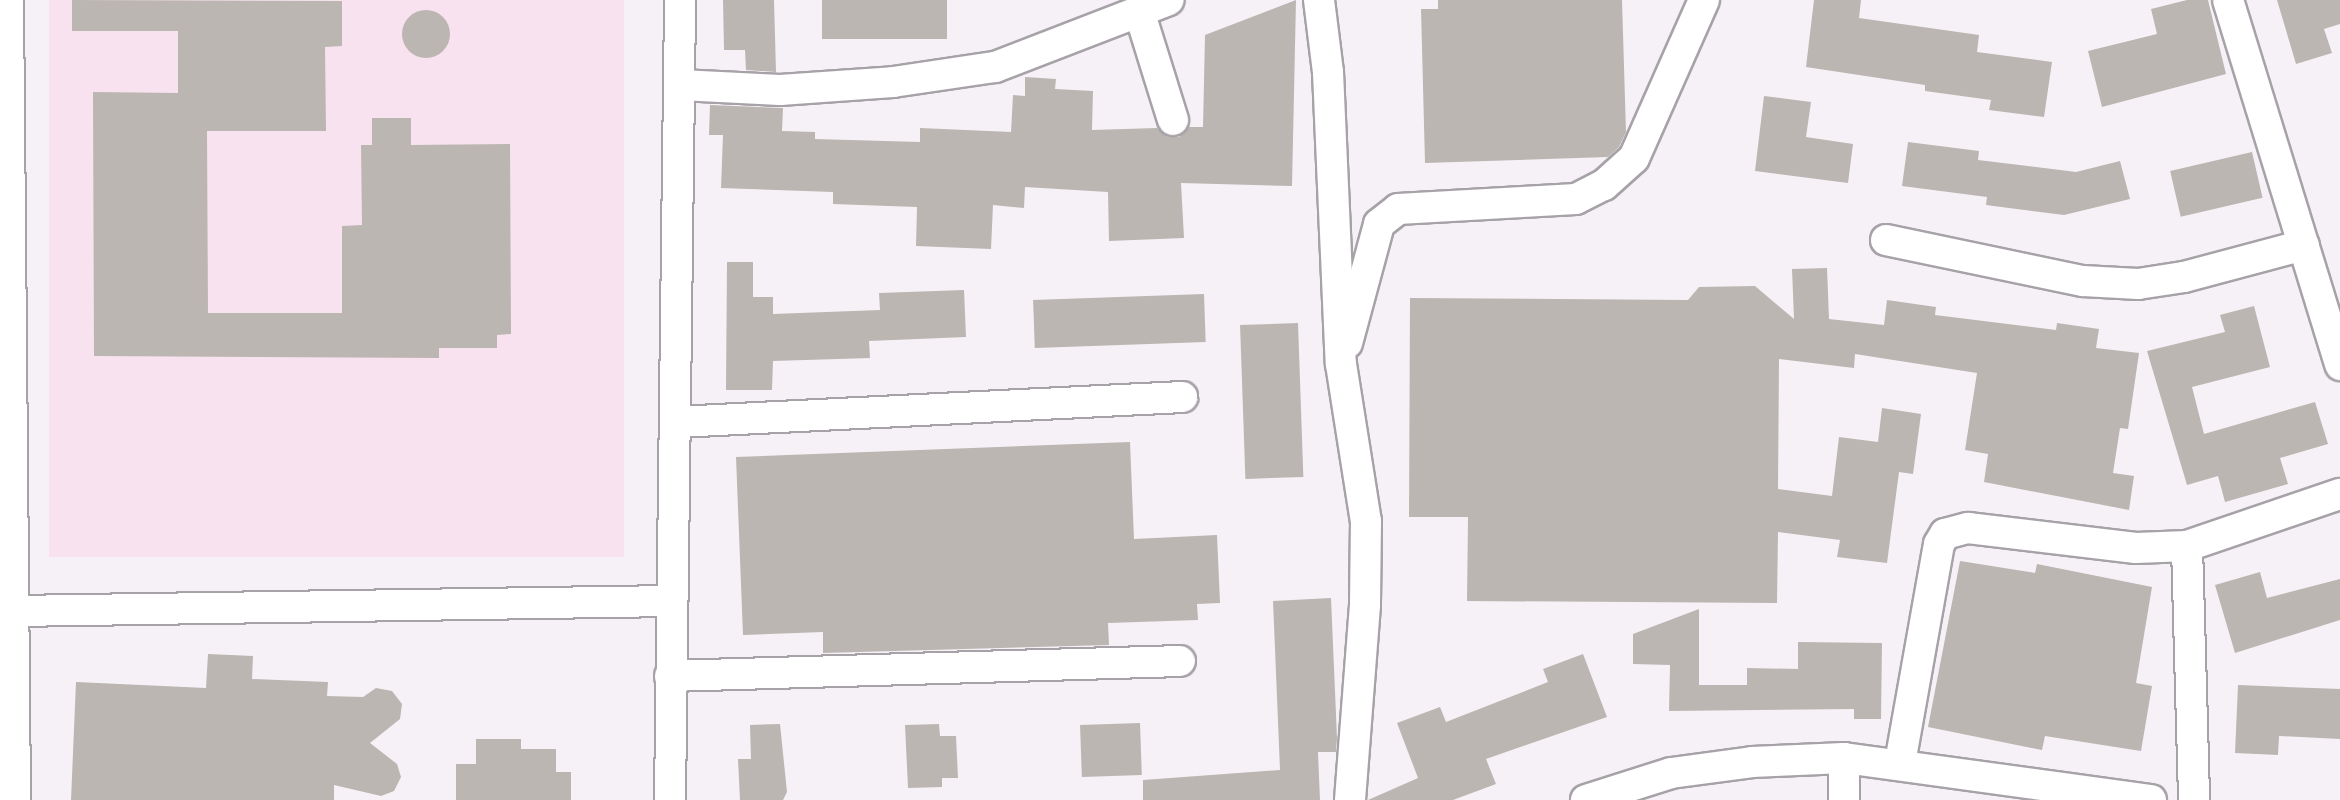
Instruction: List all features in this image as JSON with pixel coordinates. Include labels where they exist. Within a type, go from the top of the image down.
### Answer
[{"type":"street","points":[[8,0],[15,800]]},
{"type":"street","points":[[670,800],[680,0]]},
{"type":"street","points":[[680,85],[780,90],[893,82],[980,69],[1140,14],[1169,0]]},
{"type":"street","points":[[1319,0],[1328,72],[1341,364],[1363,479],[1367,564],[1350,800]]},
{"type":"street","points":[[1341,364],[1379,224],[1398,209],[1576,199],[1604,185],[1634,158],[1704,0]]},
{"type":"street","points":[[2228,0],[2340,365]]},
{"type":"street","points":[[1140,14],[1173,120]]},
{"type":"street","points":[[1886,240],[2083,281],[2138,284],[2184,277],[2304,245]]},
{"type":"street","points":[[677,422],[1182,397]]},
{"type":"street","points":[[1900,763],[1939,544],[1945,534],[1968,528],[2136,548],[2187,546],[2340,494]]},
{"type":"street","points":[[2187,546],[2194,800]]},
{"type":"street","points":[[14,611],[672,601]]},
{"type":"street","points":[[670,676],[1180,661]]},
{"type":"street","points":[[1844,758],[1844,800]]},
{"type":"street","points":[[1593,799],[1671,773],[1752,762],[1844,758],[1900,763],[2137,799]]},
{"type":"shaded area","points":[[49,0],[624,0],[624,557],[49,557]]},
{"type":"building","points":[[72,0],[342,1],[342,46],[325,47],[326,131],[207,131],[208,313],[342,313],[342,226],[362,225],[361,145],[372,145],[372,118],[411,118],[411,145],[510,144],[511,334],[497,335],[497,348],[439,348],[439,358],[94,356],[93,92],[178,93],[178,31],[72,31]]},
{"type":"building","points":[[723,0],[774,0],[776,72],[746,70],[745,50],[724,50]]},
{"type":"building","points":[[822,0],[947,0],[947,39],[822,39]]},
{"type":"building","points":[[1296,0],[1292,186],[1181,183],[1184,238],[1109,241],[1108,192],[1025,187],[1024,208],[993,205],[991,249],[916,246],[917,207],[833,204],[833,192],[721,188],[723,135],[709,135],[710,105],[783,108],[782,131],[815,132],[815,139],[920,142],[920,128],[1011,132],[1013,95],[1025,96],[1025,77],[1056,79],[1055,89],[1093,91],[1092,130],[1157,128],[1168,137],[1179,137],[1189,127],[1203,127],[1205,35]]},
{"type":"building","points":[[1438,0],[1622,0],[1626,132],[1619,147],[1608,157],[1425,163],[1421,9],[1438,9]]},
{"type":"building","points":[[1814,0],[1861,0],[1859,18],[1979,35],[1977,52],[2052,62],[2044,117],[1989,110],[1991,100],[1925,91],[1925,85],[1806,67]]},
{"type":"building","points":[[2187,0],[2208,0],[2226,74],[2102,107],[2088,51],[2157,34],[2151,9]]},
{"type":"building","points":[[2277,0],[2340,0],[2340,24],[2324,29],[2332,53],[2296,64]]},
{"type":"building","points":[[426,10],[443,17],[450,34],[443,51],[426,58],[409,51],[402,34],[409,17]]},
{"type":"building","points":[[1764,96],[1811,102],[1806,137],[1853,144],[1848,183],[1755,171]]},
{"type":"building","points":[[1908,142],[1979,151],[1978,160],[2076,172],[2120,161],[2130,199],[2064,215],[1986,205],[1987,197],[1902,186]]},
{"type":"building","points":[[2252,152],[2263,198],[2181,217],[2170,171]]},
{"type":"building","points":[[727,262],[753,262],[753,297],[773,297],[773,314],[880,310],[879,293],[964,290],[966,337],[869,341],[870,358],[773,361],[772,390],[726,390]]},
{"type":"building","points":[[1827,268],[1829,319],[1884,325],[1887,300],[1936,307],[1935,315],[2056,330],[2057,323],[2099,329],[2096,348],[2139,353],[2128,429],[2120,428],[2113,473],[2134,476],[2129,510],[1984,482],[1988,454],[1965,450],[1977,373],[1855,354],[1854,368],[1779,359],[1778,489],[1832,496],[1839,437],[1878,442],[1882,408],[1921,414],[1913,474],[1899,472],[1887,563],[1837,557],[1840,540],[1778,532],[1777,603],[1467,601],[1468,517],[1409,517],[1410,298],[1688,300],[1699,287],[1755,286],[1794,319],[1792,269]]},
{"type":"building","points":[[1204,294],[1206,342],[1035,348],[1033,300]]},
{"type":"building","points":[[2254,306],[2270,367],[2192,387],[2204,434],[2315,402],[2328,444],[2280,458],[2288,484],[2225,502],[2218,476],[2187,485],[2147,351],[2225,332],[2220,315]]},
{"type":"building","points":[[1298,323],[1303,477],[1245,479],[1240,325]]},
{"type":"building","points":[[1130,442],[1134,539],[1217,535],[1220,603],[1197,604],[1198,620],[1108,623],[1109,645],[823,653],[823,632],[743,635],[736,457]]},
{"type":"building","points":[[1960,561],[2035,573],[2037,564],[2152,587],[2136,683],[2152,686],[2141,751],[2045,736],[2042,750],[1928,727]]},
{"type":"building","points":[[2260,572],[2267,598],[2340,579],[2340,620],[2235,653],[2215,585]]},
{"type":"building","points":[[1331,598],[1337,738],[1336,752],[1318,752],[1320,800],[1143,800],[1143,780],[1280,770],[1273,601]]},
{"type":"building","points":[[1699,609],[1699,685],[1747,685],[1747,668],[1798,669],[1798,642],[1882,643],[1881,719],[1854,719],[1854,709],[1669,711],[1670,665],[1633,664],[1633,634]]},
{"type":"building","points":[[208,654],[253,656],[252,679],[328,682],[327,696],[363,697],[376,688],[392,691],[402,704],[400,719],[370,743],[397,764],[401,777],[394,791],[381,796],[334,785],[334,800],[71,800],[76,682],[206,688]]},
{"type":"building","points":[[1583,654],[1607,717],[1486,759],[1496,784],[1453,800],[1368,800],[1418,778],[1397,723],[1440,707],[1446,722],[1548,682],[1543,669]]},
{"type":"building","points":[[2238,685],[2340,689],[2340,739],[2279,736],[2278,755],[2235,753]]},
{"type":"building","points":[[1140,723],[1142,775],[1082,777],[1080,725]]},
{"type":"building","points":[[780,724],[787,792],[783,800],[740,800],[738,759],[751,759],[750,725]]},
{"type":"building","points":[[939,724],[940,736],[956,736],[958,778],[942,778],[942,787],[908,788],[905,725]]},
{"type":"building","points":[[476,739],[521,739],[521,749],[556,749],[556,772],[571,772],[571,800],[456,800],[456,764],[476,764]]}]
